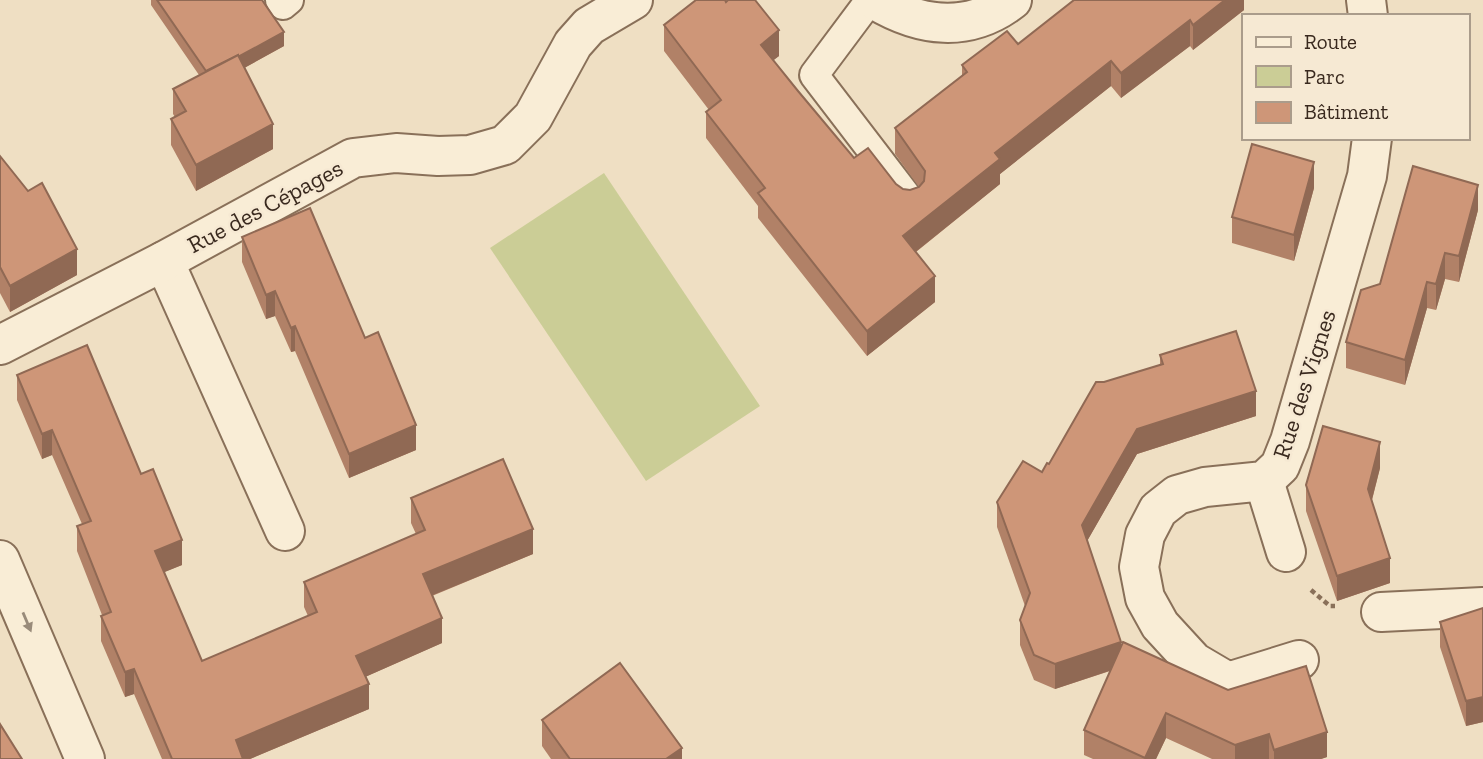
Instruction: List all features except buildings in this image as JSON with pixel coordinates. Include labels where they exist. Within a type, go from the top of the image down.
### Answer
[{"type":"street","name":"Rue des Cépages","points":[[0,345],[164,261],[353,158],[396,153],[470,155],[505,145],[533,117],[573,44],[589,26],[633,0]]},
{"type":"street","points":[[875,0],[898,14],[948,24],[977,19],[1012,0]]},
{"type":"street","name":"Rue des Vignes","points":[[1299,660],[1228,682],[1194,662],[1160,625],[1145,598],[1139,568],[1145,535],[1158,510],[1177,495],[1205,487],[1264,481],[1280,466],[1290,441],[1367,176],[1372,140]]},
{"type":"street","name":"Rue des Cépages","points":[[164,261],[285,531]]},
{"type":"street","points":[[1264,481],[1286,552]]},
{"type":"street","points":[[0,560],[85,759]]},
{"type":"street","points":[[1381,612],[1483,607]]},
{"type":"lane","points":[[280,0],[284,5],[289,0]]},
{"type":"lane","points":[[870,0],[814,75],[909,200]]},
{"type":"path","points":[[1286,552],[1299,580],[1330,606],[1381,612]]},
{"type":"green space","points":[[604,173],[760,406],[646,481],[490,248]]}]
